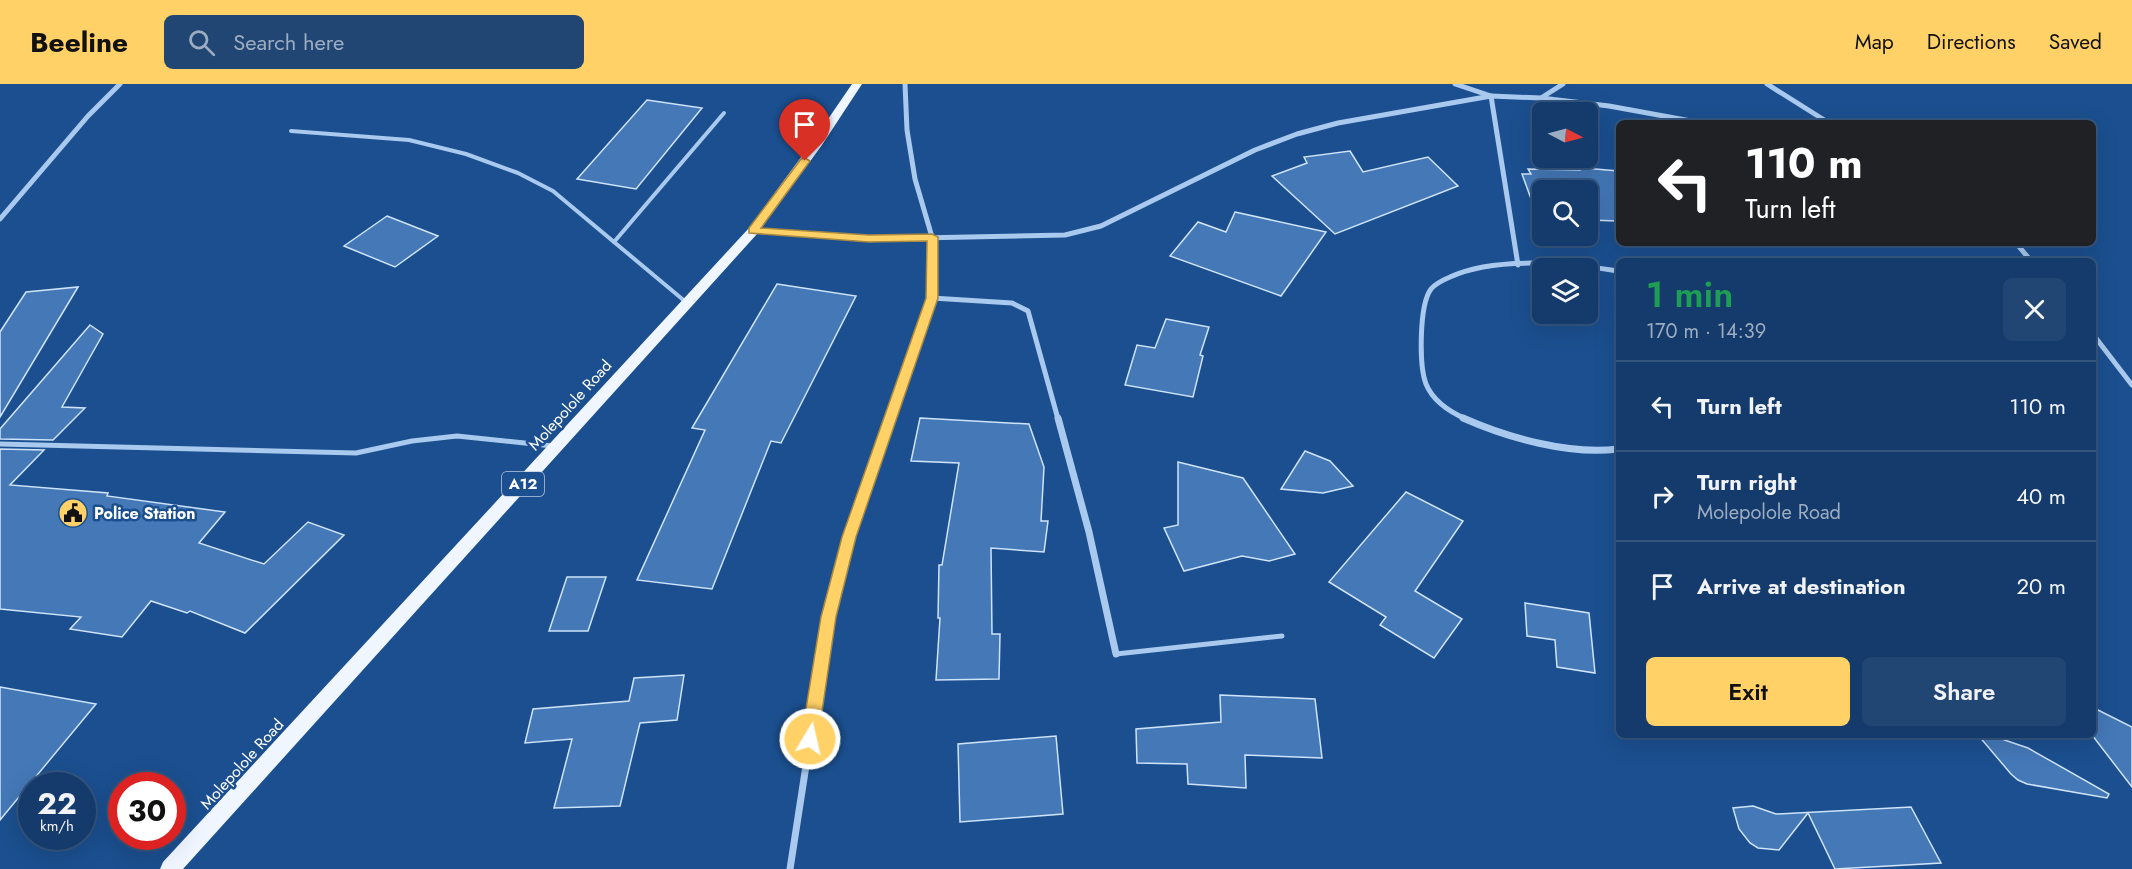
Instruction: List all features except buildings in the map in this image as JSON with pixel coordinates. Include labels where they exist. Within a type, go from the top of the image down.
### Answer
[{"type":"main road","name":"Molepolole Road","points":[[170,869],[753,231],[818,143],[856,84]]},
{"type":"street","points":[[0,219],[88,116],[120,84]]},
{"type":"street","points":[[790,869],[832,605],[849,537],[932,298],[932,237],[915,179],[907,130],[905,84]]},
{"type":"street","points":[[1455,84],[1491,96]]},
{"type":"street","points":[[1541,98],[1563,84]]},
{"type":"street","points":[[1767,84],[1824,120]]},
{"type":"street","points":[[753,231],[869,239],[1065,235],[1101,226],[1255,150],[1296,134],[1338,123],[1491,96],[1541,98],[1609,106],[1686,120]]},
{"type":"street","points":[[1491,96],[1518,265]]},
{"type":"street","points":[[2018,246],[2028,258]]},
{"type":"street","points":[[1616,270],[1595,265],[1518,265],[1462,273],[1434,285],[1423,308],[1422,371],[1434,400],[1468,423],[1550,446],[1607,451],[1616,449]]},
{"type":"street","points":[[932,298],[1012,303],[1028,311],[1089,532],[1116,654]]},
{"type":"street","points":[[2096,338],[2132,385]]},
{"type":"lane","points":[[614,242],[724,113]]},
{"type":"lane","points":[[291,131],[410,140],[466,154],[518,173],[553,191],[687,303]]},
{"type":"lane","points":[[0,444],[356,453],[412,441],[457,436],[557,446]]},
{"type":"lane","points":[[1116,654],[1282,636]]},
{"type":"place","name":"Police Station","points":[[73,513]]},
{"type":"route","points":[[805,161],[753,231],[869,239],[932,237],[932,298],[849,537],[829,617],[810,739]]}]
